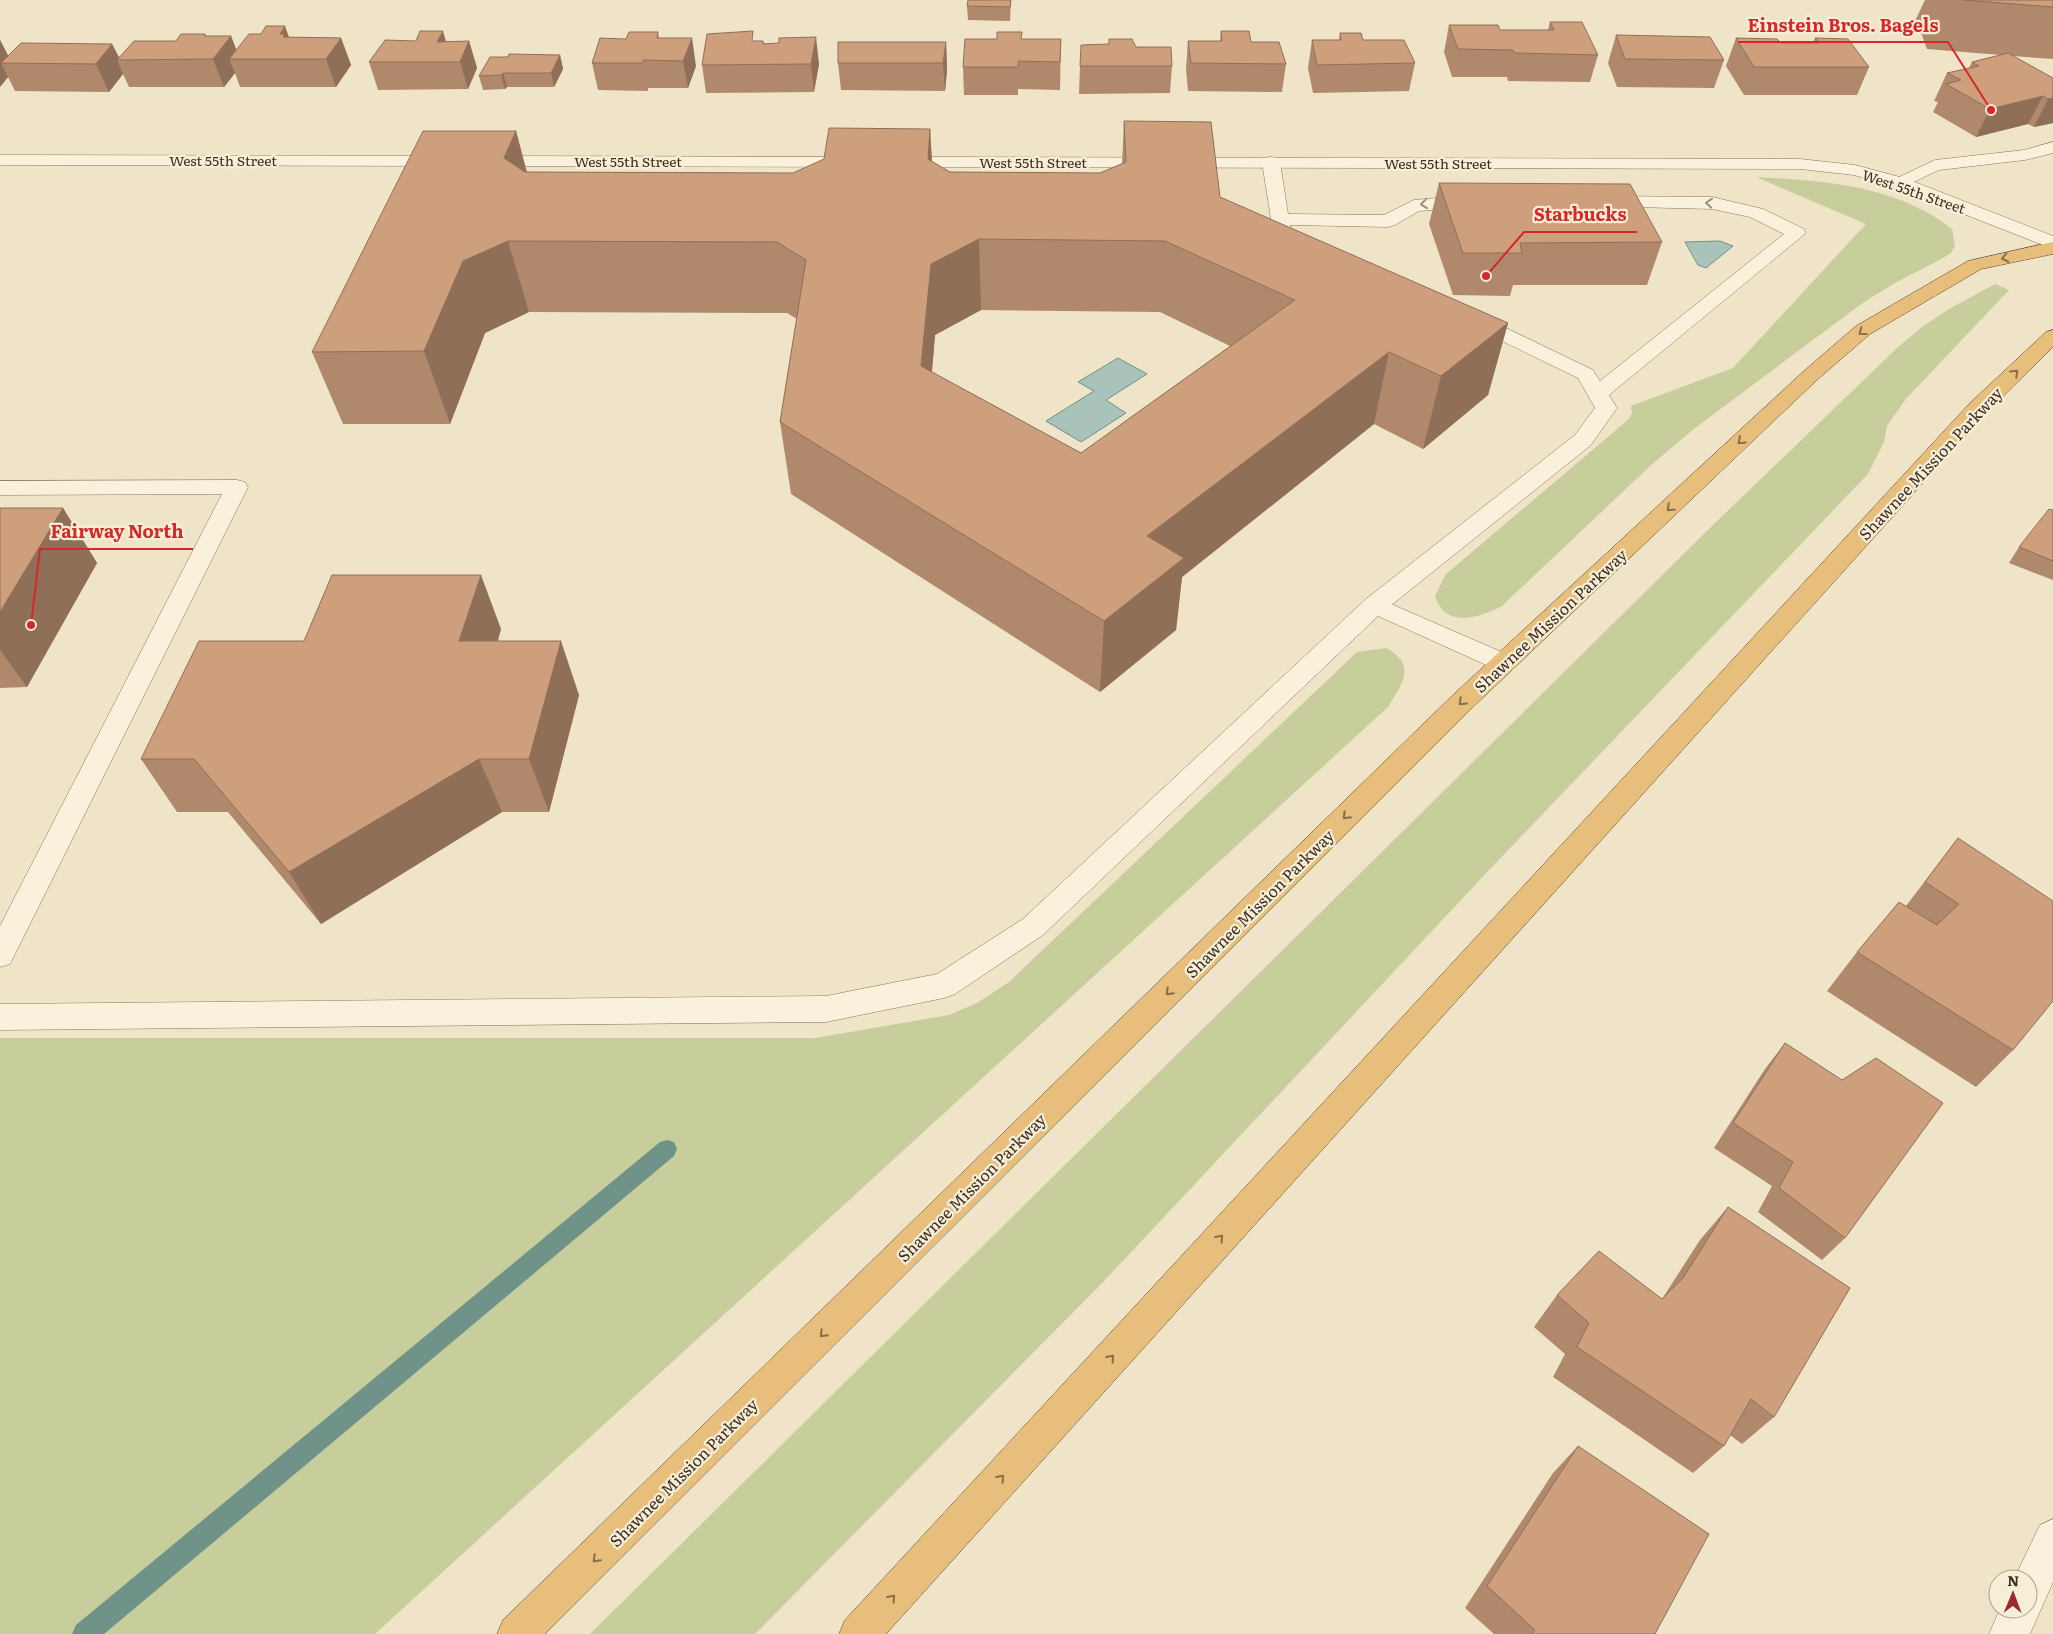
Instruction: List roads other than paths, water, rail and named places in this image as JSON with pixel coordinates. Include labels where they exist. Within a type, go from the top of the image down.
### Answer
[{"type":"highway","name":"Shawnee Mission Parkway","points":[[518,1634],[1463,701],[1811,375],[1863,330],[1975,265],[2053,248]]},
{"type":"highway","name":"Shawnee Mission Parkway","points":[[859,1634],[1978,408],[2053,336]]},
{"type":"street","points":[[1901,183],[1935,165],[2024,155],[2053,147]]},
{"type":"street","name":"West 55th Street","points":[[0,160],[1800,164],[1855,170],[1901,183],[2053,242]]},
{"type":"street","points":[[1271,162],[1285,251],[1294,253]]},
{"type":"street","points":[[1280,219],[1388,221],[1414,206],[1445,202],[1493,201]]},
{"type":"street","points":[[1582,202],[1712,202],[1756,213],[1797,233],[1597,394]]},
{"type":"street","points":[[0,1017],[826,1009],[944,985],[1032,927],[1375,605],[1583,440],[1606,408],[1586,374],[1529,345],[1452,310]]},
{"type":"street","points":[[0,488],[237,487],[0,955]]},
{"type":"street","points":[[1375,605],[1504,663]]},
{"type":"street","points":[[2038,1571],[2053,1538]]},
{"type":"street","points":[[2010,1634],[2017,1619]]},
{"type":"water","points":[[1720,241],[1733,246],[1706,268],[1698,265],[1685,242]]},
{"type":"water","points":[[1118,358],[1147,374],[1106,400],[1126,413],[1081,442],[1046,421],[1094,391],[1078,382]]},
{"type":"waterway","points":[[85,1634],[667,1149]]},
{"type":"place","name":"Einstein Bros. Bagels","points":[[1991,110]]},
{"type":"place","name":"Starbucks","points":[[1486,276]]},
{"type":"place","name":"Fairway North","points":[[31,625]]}]
